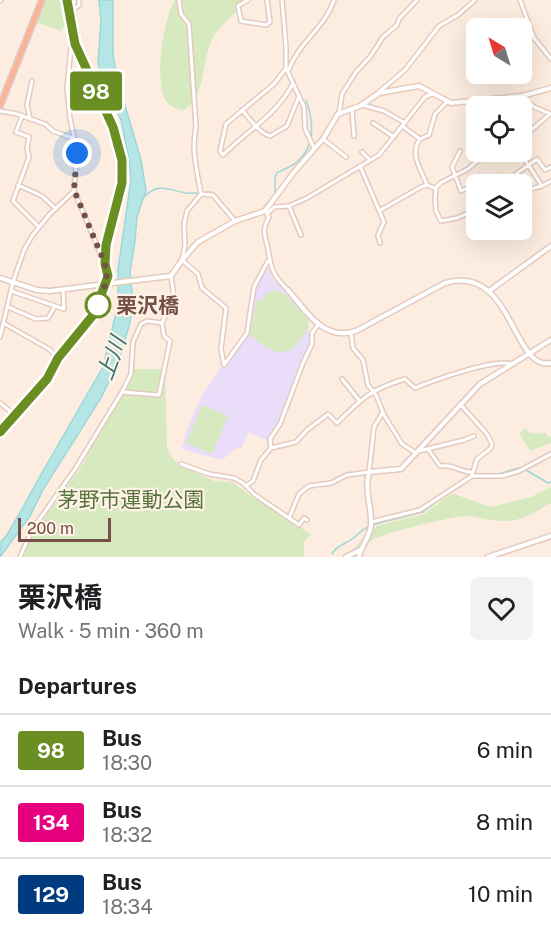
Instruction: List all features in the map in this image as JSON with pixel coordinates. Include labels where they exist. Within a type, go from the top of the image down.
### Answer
[{"type":"highway","points":[[0,106],[42,0]]},
{"type":"main road","points":[[0,432],[47,379],[58,358],[94,314],[108,276],[105,264],[109,229],[122,183],[122,160],[113,127],[75,44],[67,0]]},
{"type":"main road","points":[[0,278],[37,290],[51,291],[171,276],[198,242],[235,221],[266,213],[294,172],[324,139],[338,114],[363,105],[379,93],[419,86],[447,102],[466,100]]},
{"type":"main road","points":[[522,96],[551,88]]},
{"type":"main road","points":[[489,291],[551,246]]},
{"type":"main road","points":[[288,290],[318,325],[329,331],[351,333],[445,283],[465,280],[489,291],[535,361],[551,363]]},
{"type":"main road","points":[[359,557],[371,522],[367,486],[369,472],[401,469],[480,384],[551,340]]},
{"type":"main road","points":[[488,557],[551,536]]},
{"type":"main road","points":[[346,557],[360,550]]},
{"type":"street","points":[[70,13],[78,5],[79,0]]},
{"type":"street","points":[[179,0],[181,14],[189,24],[196,127],[193,154],[200,179],[201,193],[187,212],[182,260],[198,274],[202,288],[226,308],[221,349],[224,365],[247,333],[254,286],[268,261]]},
{"type":"street","points":[[248,0],[238,6],[241,21],[266,25],[270,22],[267,0]]},
{"type":"street","points":[[293,83],[277,109],[223,155],[220,151],[226,124],[274,84],[287,70],[295,55],[323,22],[334,0]]},
{"type":"street","points":[[338,114],[342,94],[356,72],[383,37],[392,30],[417,0]]},
{"type":"street","points":[[379,93],[405,70],[439,26],[458,15],[475,0]]},
{"type":"street","points":[[520,0],[534,39],[551,59]]},
{"type":"street","points":[[282,1],[287,70],[304,107],[306,129],[314,148]]},
{"type":"street","points":[[75,44],[71,48],[67,81],[77,161],[74,190],[105,264]]},
{"type":"street","points":[[30,119],[27,105],[32,81]]},
{"type":"street","points":[[288,290],[274,275],[268,261],[263,232],[269,217],[266,213],[276,206],[289,206],[320,191],[379,155],[425,97],[432,94]]},
{"type":"street","points":[[242,110],[255,126],[270,136],[287,126],[299,95]]},
{"type":"street","points":[[436,189],[427,185],[414,154],[416,144],[420,139],[429,135],[435,114],[447,102]]},
{"type":"street","points":[[363,105],[384,111],[420,139]]},
{"type":"street","points":[[532,105],[550,114],[532,129]]},
{"type":"street","points":[[352,110],[354,136]]},
{"type":"street","points":[[0,111],[45,124],[53,131],[75,140]]},
{"type":"street","points":[[22,116],[16,132],[29,137],[27,148],[29,153],[13,201],[39,227]]},
{"type":"street","points":[[373,123],[394,138]]},
{"type":"street","points":[[324,139],[346,157]]},
{"type":"street","points":[[460,151],[452,167],[461,191],[466,189]]},
{"type":"street","points":[[362,152],[369,160]]},
{"type":"street","points":[[516,174],[537,159],[545,170],[551,166]]},
{"type":"street","points":[[466,214],[441,221],[436,211],[436,189],[442,182],[468,169],[476,162]]},
{"type":"street","points":[[526,162],[542,186]]},
{"type":"street","points":[[360,166],[384,222],[378,235],[380,243]]},
{"type":"street","points":[[532,189],[551,181]]},
{"type":"street","points":[[18,185],[42,196],[55,208]]},
{"type":"street","points":[[379,211],[427,185]]},
{"type":"street","points":[[0,338],[13,282],[24,250],[39,227],[74,190]]},
{"type":"street","points":[[201,193],[213,195],[235,221]]},
{"type":"street","points":[[289,206],[301,235]]},
{"type":"street","points":[[122,392],[159,395],[170,341],[164,336],[162,323],[174,300],[171,276]]},
{"type":"street","points":[[11,291],[64,309],[63,290]]},
{"type":"street","points":[[8,307],[40,320],[48,318],[55,306]]},
{"type":"street","points":[[0,310],[7,313]]},
{"type":"street","points":[[20,557],[32,530],[75,469],[122,392],[131,374],[133,342],[141,324],[147,321],[162,323]]},
{"type":"street","points":[[5,324],[49,349],[58,358]]},
{"type":"street","points":[[271,448],[270,439],[280,424],[312,344],[312,333],[318,325]]},
{"type":"street","points":[[351,333],[352,346],[363,360],[367,382],[402,444],[418,452],[474,436]]},
{"type":"street","points":[[247,485],[253,481],[261,460],[271,448],[296,442],[328,414],[337,423],[358,400],[373,391],[405,379],[415,388],[441,378],[500,363],[511,364]]},
{"type":"street","points":[[342,379],[358,400]]},
{"type":"street","points":[[0,403],[16,415]]},
{"type":"street","points":[[371,522],[420,510],[460,485],[472,474],[477,459],[491,448],[492,444],[487,434],[460,404]]},
{"type":"street","points":[[289,518],[299,494],[309,486],[331,483],[347,475],[369,472],[374,427],[383,412]]},
{"type":"street","points":[[428,449],[440,466],[455,467],[472,474],[502,476],[521,470],[551,454]]},
{"type":"street","points":[[181,464],[209,474],[234,478],[247,485],[255,495],[299,525],[304,518],[308,520]]},
{"type":"shaded area","points":[[266,268],[309,320],[309,343],[278,424],[268,441],[249,432],[241,448],[235,449],[222,460],[182,449],[185,435],[201,397],[233,349],[249,333],[256,286]]},
{"type":"green space","points":[[45,0],[63,0],[68,20],[61,31],[39,23],[37,25],[35,22]]},
{"type":"green space","points":[[175,0],[248,0],[214,36],[208,50],[196,98],[184,110],[166,101],[160,73],[164,33]]},
{"type":"green space","points":[[274,290],[286,295],[308,320],[303,337],[293,348],[281,352],[268,348],[250,335],[257,300],[262,301],[265,295]]},
{"type":"green space","name":"茅野市運動公園","points":[[133,369],[165,369],[167,447],[173,459],[180,465],[214,481],[233,482],[311,534],[304,542],[304,557],[23,557],[35,531],[84,463],[89,450],[125,389]]},
{"type":"green space","points":[[202,405],[228,416],[212,454],[186,443]]},
{"type":"green space","points":[[526,428],[528,432],[541,434],[545,432],[548,437],[551,436],[551,443],[530,451],[519,433]]},
{"type":"green space","points":[[551,487],[551,503],[522,518],[501,521],[460,516],[378,537],[356,557],[348,557],[362,539],[377,526],[424,514],[448,496],[454,494],[491,507],[531,497]]},
{"type":"water","name":"上川","points":[[99,0],[113,0],[113,54],[117,78],[141,160],[146,190],[137,217],[130,272],[133,301],[130,323],[119,360],[101,398],[44,488],[30,516],[0,557],[0,543],[7,535],[103,367],[118,305],[118,269],[131,180],[121,120],[100,75],[98,62],[101,20]]},
{"type":"waterway","points":[[261,211],[275,194],[277,173],[295,164],[308,148],[312,125],[306,100]]},
{"type":"waterway","points":[[144,197],[159,188],[189,193],[211,192],[214,195]]},
{"type":"waterway","points":[[461,482],[476,474],[496,474],[521,468]]},
{"type":"waterway","points":[[526,470],[548,483],[551,482]]},
{"type":"waterway","points":[[448,493],[460,487]]},
{"type":"waterway","points":[[372,525],[423,512],[444,496]]},
{"type":"waterway","points":[[332,554],[338,547],[368,527]]},
{"type":"bus line","name":"98","points":[[0,432],[47,379],[58,358],[94,314],[108,276],[105,264],[106,245],[122,183],[122,160],[113,127],[75,44],[67,0]]},
{"type":"place","name":"栗沢橋","points":[[98,305]]},
{"type":"route","points":[[77,153],[74,190],[108,276],[97,308],[98,305]]}]
